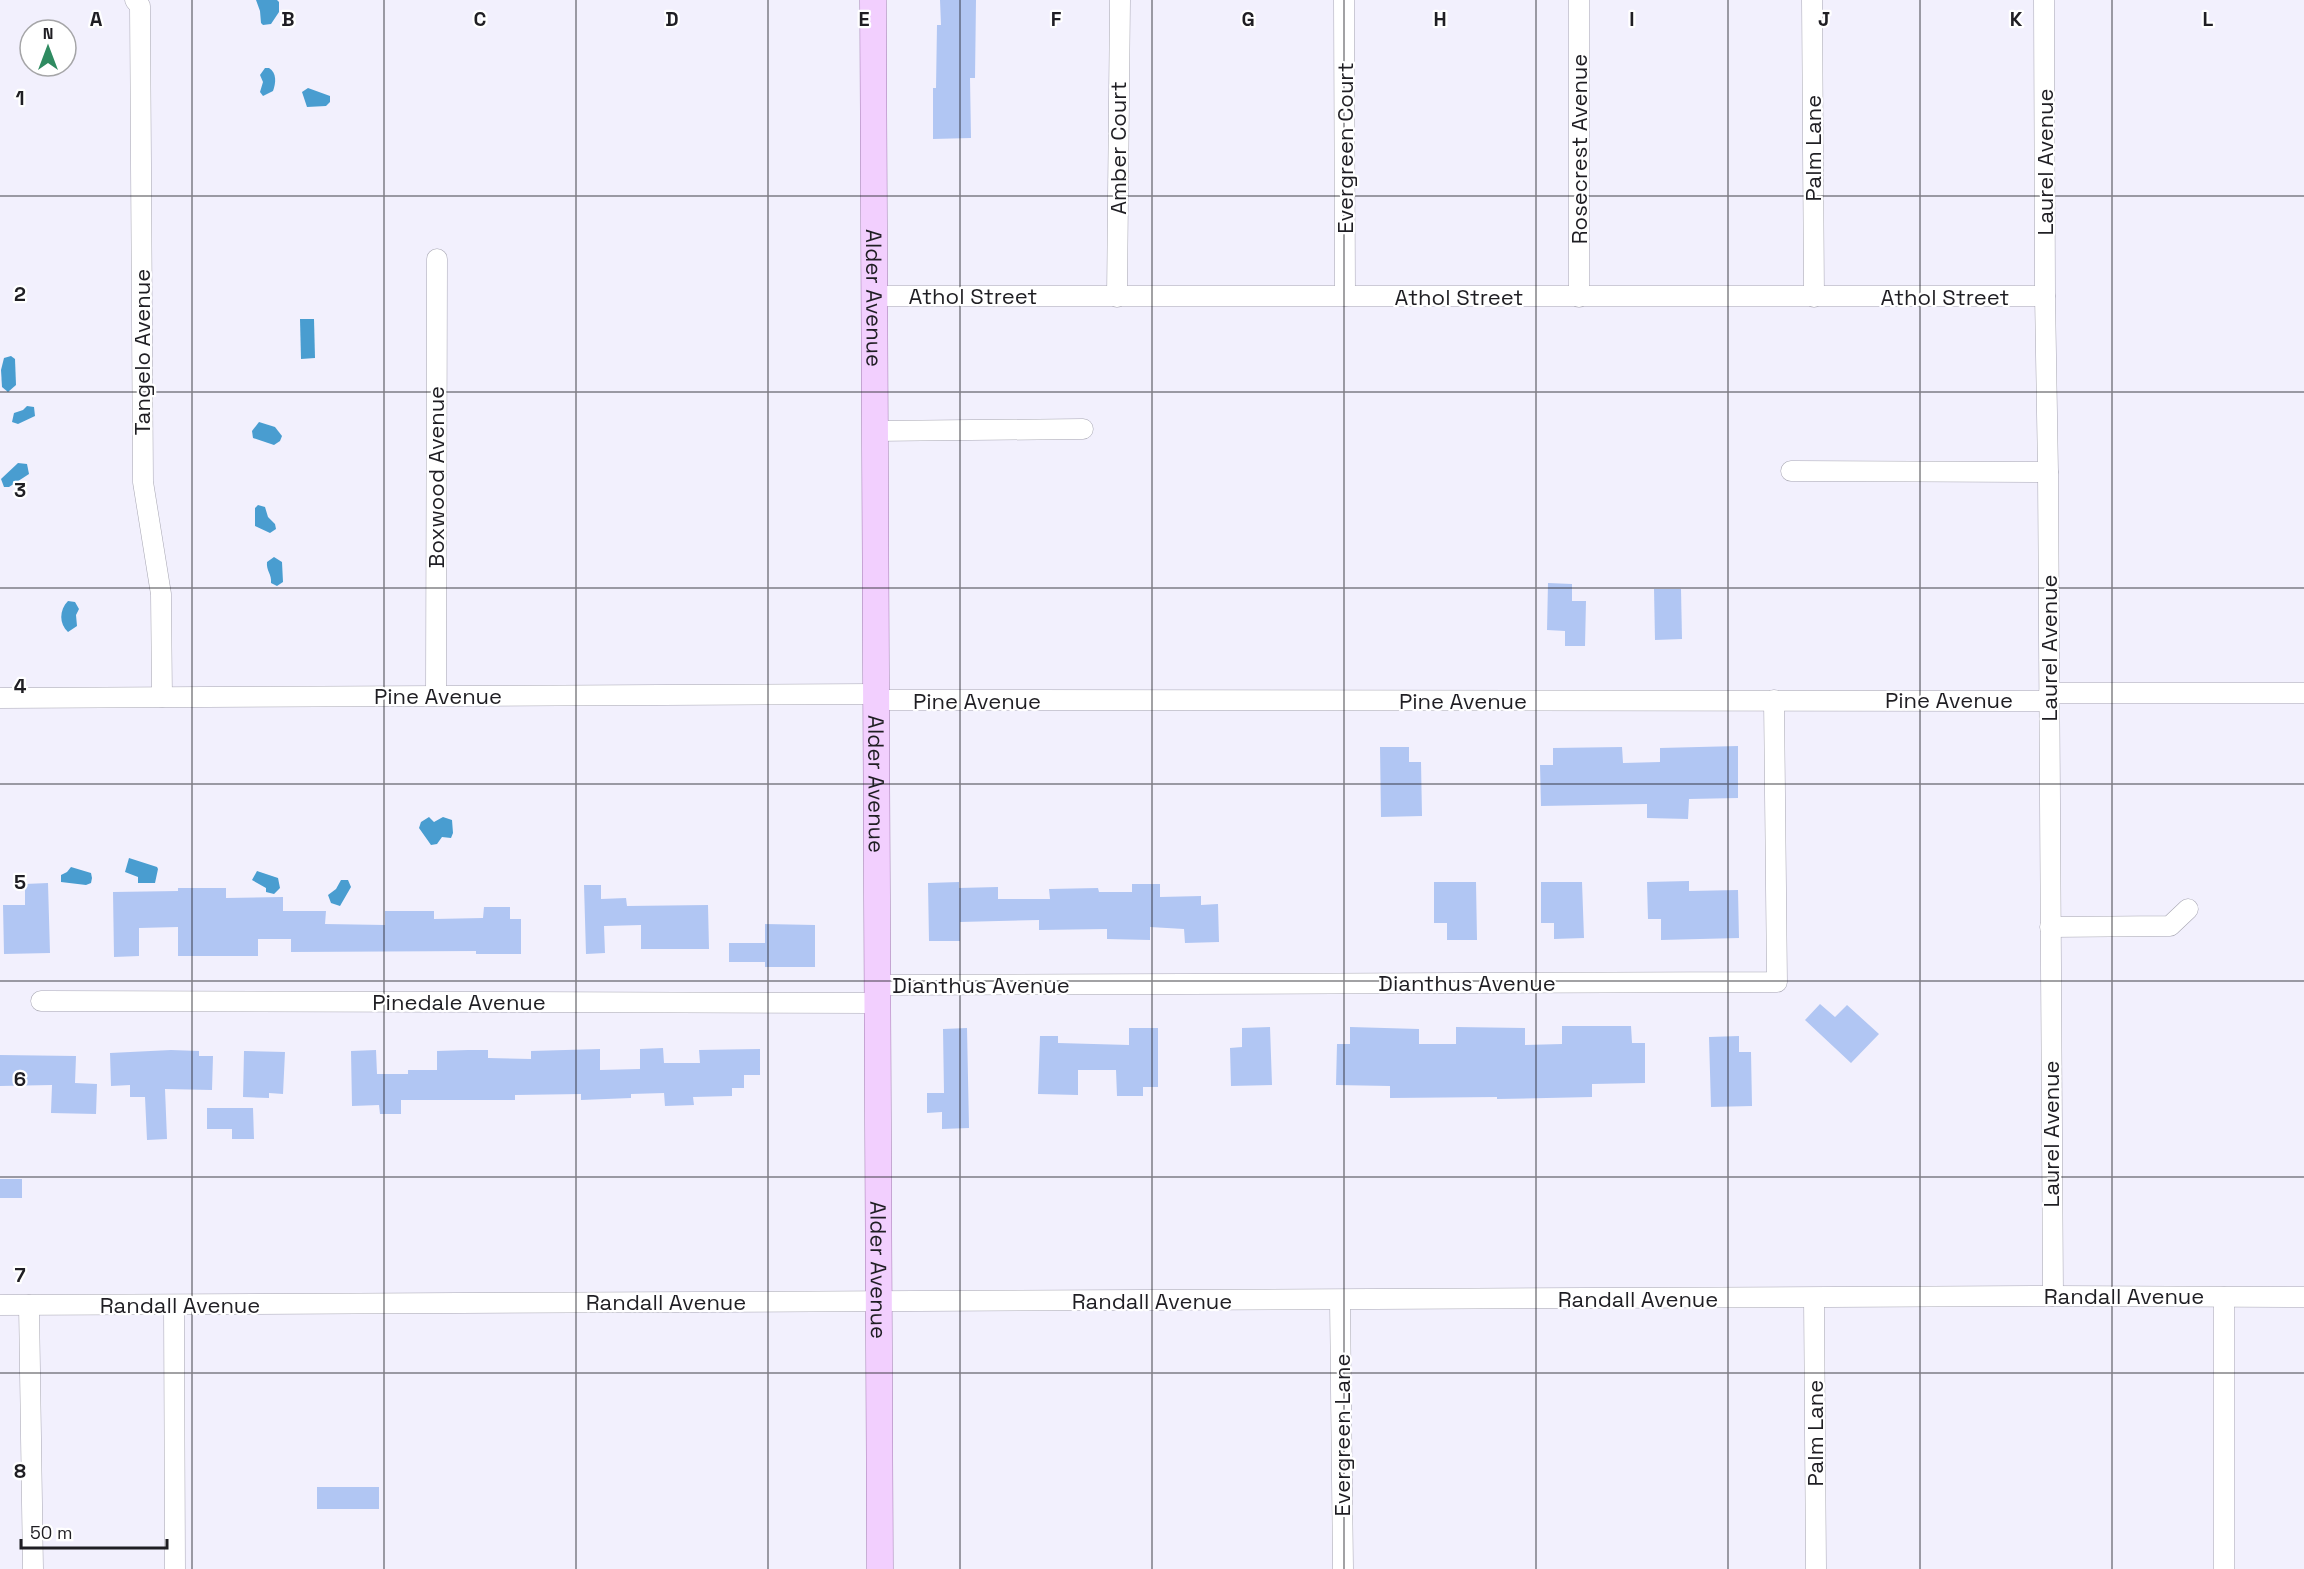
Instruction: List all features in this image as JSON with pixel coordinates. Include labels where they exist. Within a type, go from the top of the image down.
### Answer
[{"type":"main road","name":"Alder Avenue","points":[[873,0],[880,1569]]},
{"type":"street","name":"Amber Court","points":[[1117,297],[1120,0]]},
{"type":"street","name":"Evergreen Court","points":[[1344,0],[1345,296]]},
{"type":"street","name":"Rosecrest Avenue","points":[[1578,0],[1579,297]]},
{"type":"street","name":"Palm Lane","points":[[1812,0],[1814,297]]},
{"type":"street","name":"Laurel Avenue","points":[[2044,0],[2053,1296]]},
{"type":"street","name":"Tangelo Avenue","points":[[138,3],[142,482],[161,594],[162,697]]},
{"type":"street","name":"Boxwood Avenue","points":[[436,696],[437,259]]},
{"type":"street","name":"Athol Street","points":[[874,296],[2045,296]]},
{"type":"street","points":[[874,431],[1083,429]]},
{"type":"street","points":[[1791,471],[2048,472]]},
{"type":"street","name":"Pine Avenue","points":[[0,698],[436,696],[1774,700],[2304,693]]},
{"type":"street","name":"Dianthus Avenue","points":[[876,994],[1777,982],[1774,700]]},
{"type":"street","points":[[2050,927],[2169,926],[2188,909]]},
{"type":"street","name":"Pinedale Avenue","points":[[41,1001],[876,994]]},
{"type":"street","points":[[2224,1297],[2224,1569]]},
{"type":"street","name":"Randall Avenue","points":[[0,1305],[879,1300],[2304,1297]]},
{"type":"street","name":"Palm Lane","points":[[1814,1298],[1816,1569]]},
{"type":"street","name":"Evergreen Lane","points":[[1340,1300],[1342,1569]]},
{"type":"street","points":[[29,1305],[33,1569]]},
{"type":"street","points":[[174,1305],[176,1569]]},
{"type":"water","points":[[256,0],[277,0],[279,2],[279,12],[271,24],[261,23]]},
{"type":"water","points":[[265,68],[272,70],[275,82],[273,91],[263,96],[260,92],[263,82],[260,75]]},
{"type":"water","points":[[308,88],[330,96],[330,102],[326,106],[307,107],[302,92]]},
{"type":"water","points":[[300,319],[314,319],[315,358],[301,359]]},
{"type":"water","points":[[11,356],[15,359],[16,385],[8,392],[2,387],[1,370],[4,358]]},
{"type":"water","points":[[27,406],[34,407],[35,416],[18,424],[12,422],[14,413]]},
{"type":"water","points":[[259,422],[275,427],[282,436],[280,441],[274,445],[253,438],[252,431]]},
{"type":"water","points":[[18,463],[27,464],[29,474],[9,487],[4,487],[1,479]]},
{"type":"water","points":[[258,505],[265,507],[268,517],[275,524],[276,529],[270,533],[255,526],[255,508]]},
{"type":"water","points":[[274,557],[282,562],[283,582],[277,586],[271,583],[267,565],[267,562]]},
{"type":"water","points":[[68,601],[75,602],[79,609],[76,615],[77,626],[68,632],[61,617]]},
{"type":"water","points":[[429,817],[434,822],[443,817],[452,820],[451,838],[442,837],[437,844],[431,845],[419,828],[421,822]]},
{"type":"water","points":[[129,858],[157,867],[155,883],[138,883],[138,877],[125,872]]},
{"type":"water","points":[[71,867],[91,873],[91,883],[86,885],[61,882],[61,875]]},
{"type":"water","points":[[257,871],[278,878],[280,888],[274,894],[266,892],[266,888],[252,880]]},
{"type":"water","points":[[341,880],[348,880],[351,887],[340,906],[331,903],[328,895],[336,889]]},
{"type":"building","points":[[940,0],[976,0],[975,78],[970,78],[971,138],[933,139],[933,88],[936,88],[937,25],[941,25]]},
{"type":"building","points":[[1548,583],[1572,584],[1572,601],[1586,601],[1585,646],[1565,646],[1565,631],[1547,630]]},
{"type":"building","points":[[1654,589],[1681,589],[1682,639],[1655,640]]},
{"type":"building","points":[[1738,746],[1738,798],[1689,799],[1688,819],[1647,818],[1647,804],[1541,806],[1540,765],[1553,765],[1553,748],[1622,747],[1623,763],[1660,762],[1660,748]]},
{"type":"building","points":[[1380,747],[1409,747],[1409,762],[1421,762],[1422,816],[1381,817]]},
{"type":"building","points":[[1689,881],[1689,891],[1738,890],[1739,938],[1661,940],[1661,919],[1648,919],[1647,882]]},
{"type":"building","points":[[959,882],[959,888],[998,887],[998,899],[1050,899],[1049,889],[1098,888],[1099,892],[1132,892],[1132,884],[1160,884],[1160,897],[1201,896],[1201,905],[1218,904],[1219,942],[1185,943],[1184,929],[1150,927],[1150,940],[1107,939],[1107,929],[1039,930],[1039,920],[960,922],[960,941],[929,941],[928,883]]},
{"type":"building","points":[[1434,882],[1476,882],[1477,940],[1447,940],[1447,923],[1434,923]]},
{"type":"building","points":[[1541,882],[1582,882],[1584,938],[1554,939],[1554,923],[1541,923]]},
{"type":"building","points":[[48,883],[50,953],[4,954],[3,905],[25,905],[25,884]]},
{"type":"building","points":[[584,885],[601,885],[601,899],[626,898],[627,906],[708,905],[709,949],[641,949],[641,925],[604,926],[605,953],[586,954]]},
{"type":"building","points":[[178,888],[226,888],[226,898],[283,897],[283,911],[326,911],[325,924],[385,925],[385,911],[434,911],[434,919],[483,918],[484,907],[510,907],[510,919],[521,919],[521,954],[476,954],[476,951],[291,952],[291,939],[258,939],[258,956],[178,956],[178,927],[139,928],[139,956],[114,957],[113,892],[178,891]]},
{"type":"building","points":[[765,924],[815,925],[815,967],[765,967],[765,962],[729,962],[729,943],[765,943]]},
{"type":"building","points":[[1820,1004],[1835,1017],[1847,1005],[1879,1034],[1851,1063],[1805,1020]]},
{"type":"building","points":[[1562,1026],[1631,1026],[1632,1043],[1645,1043],[1645,1083],[1592,1084],[1592,1097],[1497,1099],[1497,1097],[1390,1098],[1390,1086],[1336,1085],[1337,1044],[1350,1044],[1350,1027],[1419,1029],[1419,1044],[1456,1044],[1456,1027],[1525,1028],[1525,1045],[1562,1044]]},
{"type":"building","points":[[1270,1027],[1272,1085],[1231,1086],[1230,1048],[1242,1047],[1242,1028]]},
{"type":"building","points":[[967,1028],[969,1128],[942,1129],[942,1112],[927,1113],[927,1093],[944,1093],[943,1029]]},
{"type":"building","points":[[1129,1028],[1158,1028],[1158,1087],[1143,1087],[1143,1096],[1117,1096],[1116,1070],[1078,1070],[1078,1095],[1038,1094],[1040,1036],[1058,1036],[1058,1043],[1129,1045]]},
{"type":"building","points":[[1739,1036],[1739,1052],[1751,1052],[1752,1106],[1711,1107],[1709,1037]]},
{"type":"building","points":[[663,1048],[664,1063],[700,1063],[699,1050],[760,1049],[760,1075],[744,1075],[744,1088],[732,1088],[732,1096],[693,1097],[694,1105],[665,1106],[664,1093],[631,1094],[631,1098],[581,1100],[581,1094],[515,1095],[515,1100],[401,1100],[401,1114],[380,1114],[379,1105],[352,1106],[351,1051],[376,1050],[377,1074],[408,1074],[408,1070],[437,1070],[437,1051],[488,1050],[488,1058],[531,1059],[531,1051],[600,1049],[600,1070],[640,1069],[640,1049]]},
{"type":"building","points":[[199,1051],[199,1056],[213,1056],[212,1090],[165,1089],[167,1139],[147,1140],[145,1097],[130,1097],[130,1085],[111,1086],[110,1053]]},
{"type":"building","points":[[244,1051],[285,1052],[283,1094],[269,1093],[269,1098],[243,1097]]},
{"type":"building","points":[[0,1055],[76,1056],[75,1083],[97,1084],[96,1114],[51,1113],[52,1085],[0,1086]]},
{"type":"building","points":[[207,1108],[253,1108],[254,1139],[232,1139],[232,1129],[207,1129]]},
{"type":"building","points":[[0,1179],[22,1179],[22,1198],[0,1198]]},
{"type":"building","points":[[317,1487],[379,1487],[379,1509],[317,1509]]}]
